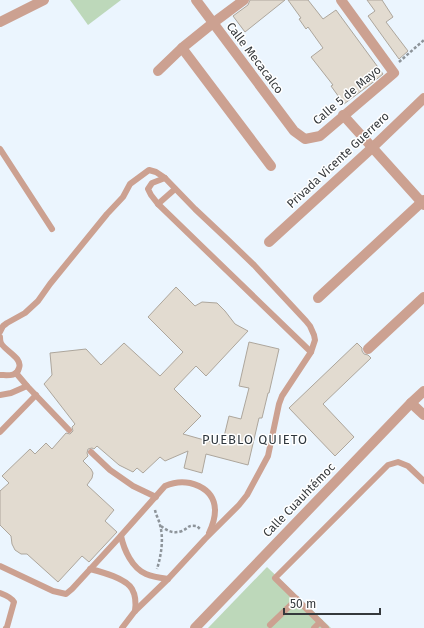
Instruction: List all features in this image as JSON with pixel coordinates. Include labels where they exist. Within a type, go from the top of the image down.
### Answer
[{"type":"street","points":[[0,22],[44,0]]},
{"type":"street","name":"Calle Mecacalco","points":[[196,0],[294,131]]},
{"type":"street","points":[[158,71],[182,48],[244,0]]},
{"type":"street","points":[[341,0],[393,71]]},
{"type":"street","points":[[182,48],[271,166]]},
{"type":"street","name":"Calle 5 de Mayo","points":[[294,131],[305,138],[320,136],[393,71]]},
{"type":"street","name":"Privada Vicente Guerrero","points":[[269,242],[424,98]]},
{"type":"street","points":[[318,298],[423,202],[344,115]]},
{"type":"street","points":[[368,349],[424,297]]},
{"type":"street","name":"Calle Cuauhtémoc","points":[[195,628],[411,403],[424,392]]},
{"type":"street","points":[[411,403],[424,416]]},
{"type":"lane","points":[[0,149],[52,229]]},
{"type":"lane","points":[[0,332],[3,326],[25,313],[38,301],[107,214],[123,197],[130,184],[149,170],[156,172],[165,178],[254,265],[306,321],[314,336],[315,340],[311,352],[282,396],[268,456],[247,495],[168,579],[135,611],[122,628]]},
{"type":"lane","points":[[165,178],[152,183],[148,189],[158,204],[311,352]]},
{"type":"lane","points":[[158,204],[175,188]]},
{"type":"lane","points":[[0,337],[2,344],[20,363],[20,368],[13,375],[0,375]]},
{"type":"lane","points":[[16,373],[69,430]]},
{"type":"lane","points":[[0,395],[11,393],[27,386]]},
{"type":"lane","points":[[0,432],[36,395]]},
{"type":"lane","points":[[91,452],[110,470],[133,486],[155,498]]},
{"type":"lane","points":[[326,628],[275,578],[388,465],[398,462],[408,466],[424,481]]},
{"type":"lane","points":[[0,566],[53,591],[66,594],[166,486],[171,483],[178,482],[186,482],[200,486],[212,497],[215,509],[212,524],[206,537]]},
{"type":"lane","points":[[121,536],[126,552],[135,566],[146,574],[168,579]]},
{"type":"lane","points":[[90,569],[108,574],[129,585],[132,589],[136,602],[135,611]]},
{"type":"lane","points":[[0,593],[8,596],[14,602],[6,628]]},
{"type":"lane","points":[[270,625],[296,599]]},
{"type":"lane","points":[[314,628],[320,622]]},
{"type":"path","points":[[393,71],[424,40]]},
{"type":"path","points":[[154,577],[160,560],[162,540],[160,525],[155,512],[155,498]]},
{"type":"path","points":[[160,525],[171,532],[182,531],[188,526],[197,526],[206,537]]},
{"type":"green space","points":[[70,0],[121,0],[88,25]]},
{"type":"green space","points":[[267,567],[331,628],[208,628]]},
{"type":"building","points":[[250,0],[285,0],[245,32],[233,16],[248,5]]},
{"type":"building","points":[[288,0],[308,0],[323,19],[336,10],[383,74],[344,104],[331,86],[333,85],[311,57],[323,48],[308,27],[306,29],[299,19],[301,18]]},
{"type":"building","points":[[367,0],[382,0],[393,17],[386,22],[408,51],[399,59],[368,16],[375,11]]},
{"type":"building","points":[[176,287],[195,306],[202,302],[217,303],[235,324],[248,331],[206,376],[196,366],[174,389],[201,416],[183,434],[222,445],[229,416],[241,419],[249,388],[239,386],[249,342],[279,349],[269,393],[262,418],[259,418],[248,465],[206,454],[202,473],[184,468],[188,451],[165,461],[160,457],[143,473],[137,468],[133,472],[119,465],[97,446],[94,449],[88,449],[88,456],[83,461],[93,473],[92,478],[87,485],[114,510],[105,521],[117,532],[89,562],[82,556],[58,582],[27,554],[21,554],[15,550],[12,544],[11,536],[0,525],[0,491],[9,483],[2,476],[30,449],[35,454],[46,443],[52,449],[66,433],[70,434],[73,431],[72,427],[75,424],[44,384],[52,375],[50,353],[86,349],[101,365],[124,343],[160,376],[183,352],[148,317]]},
{"type":"building","points":[[357,343],[362,348],[364,354],[371,358],[323,404],[354,437],[335,456],[289,408]]},
{"type":"district","name":"PUEBLO QUIETO","points":[[255,439]]}]
